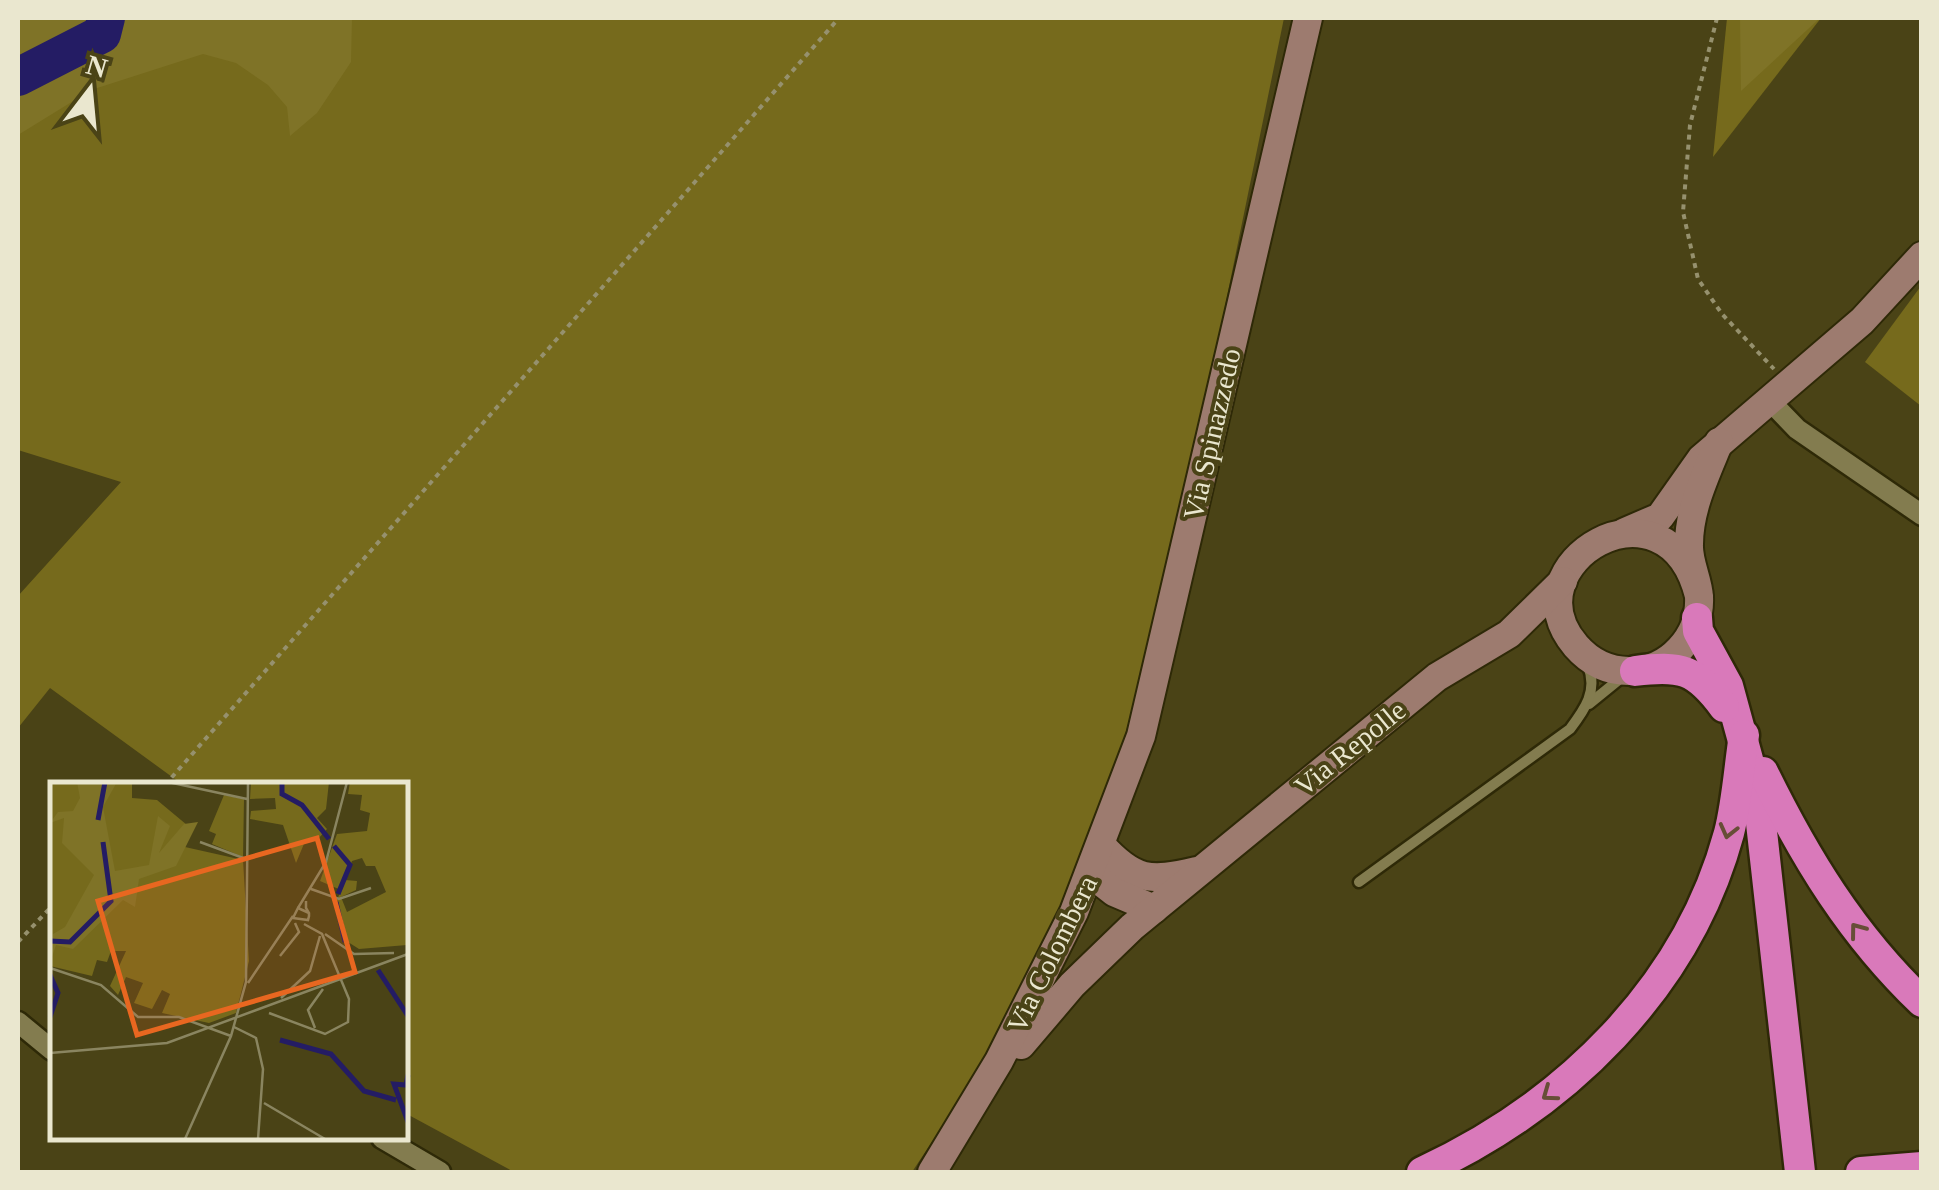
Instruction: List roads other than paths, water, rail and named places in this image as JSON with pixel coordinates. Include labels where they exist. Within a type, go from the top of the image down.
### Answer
[{"type":"highway","points":[[1698,607],[1698,631],[1728,686],[1758,796],[1800,1172]]},
{"type":"highway","points":[[1635,672],[1671,666],[1704,680],[1744,735],[1825,888],[1880,961],[1922,1002]]},
{"type":"highway","points":[[1422,1172],[1470,1150],[1573,1077],[1606,1046],[1666,974],[1706,900],[1730,831],[1744,735]]},
{"type":"highway","points":[[1861,1172],[1922,1167]]},
{"type":"street","name":"Via Spinazzedo","points":[[1102,846],[1141,736],[1308,18]]},
{"type":"street","name":"Via Repolle","points":[[1000,1061],[1027,1040],[1072,985],[1198,871],[1437,677],[1509,634],[1563,581],[1586,548],[1660,517],[1701,459],[1862,321],[1922,256]]},
{"type":"street","points":[[1780,393],[1797,429],[1922,515]]},
{"type":"street","name":"Via Repolle","points":[[1698,607],[1688,545],[1698,492],[1719,442]]},
{"type":"street","points":[[1509,634],[1532,634],[1562,642],[1617,671],[1635,672],[1675,655],[1690,638],[1698,607],[1694,575],[1674,550],[1645,534],[1623,533]]},
{"type":"street","points":[[1563,581],[1562,622],[1584,656]]},
{"type":"street","points":[[1102,846],[1127,873],[1164,879],[1198,871]]},
{"type":"street","name":"Via Colombera","points":[[1000,1061],[1056,950],[1102,846]]},
{"type":"street","points":[[1091,874],[1143,918]]},
{"type":"street","name":"Via Repolle","points":[[1056,950],[1143,918]]},
{"type":"street","points":[[18,1022],[50,1048]]},
{"type":"street","points":[[932,1172],[1000,1061]]},
{"type":"street","points":[[385,1140],[440,1172]]},
{"type":"lane","points":[[1584,656],[1593,678],[1589,704]]},
{"type":"lane","points":[[1360,882],[1570,729],[1589,704],[1635,672]]},
{"type":"waterway","points":[[18,77],[102,34],[106,18]]},
{"type":"waterway","points":[[1922,834],[1922,898]]}]
